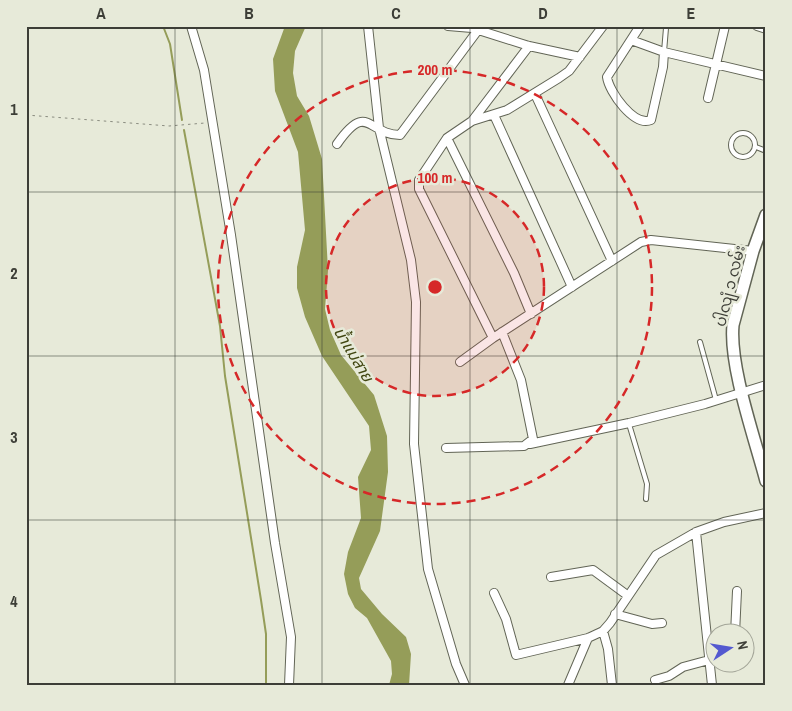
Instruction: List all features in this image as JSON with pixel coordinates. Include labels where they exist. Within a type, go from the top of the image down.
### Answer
[{"type":"street","points":[[191,26],[204,70],[213,122],[291,637],[289,685]]},
{"type":"street","points":[[368,26],[380,128],[411,260],[416,302],[414,444],[428,569],[456,664],[465,685]]},
{"type":"street","points":[[448,26],[480,28],[529,46],[580,57]]},
{"type":"street","points":[[472,121],[494,115],[535,94],[570,71],[603,26]]},
{"type":"street","points":[[640,26],[606,76],[608,84],[634,117],[647,121],[651,120],[664,67],[664,52]]},
{"type":"street","points":[[708,98],[725,26]]},
{"type":"street","points":[[758,26],[766,29]]},
{"type":"street","points":[[337,144],[348,129],[356,124],[372,123],[389,133],[400,135],[480,28]]},
{"type":"street","points":[[631,40],[664,52],[766,76]]},
{"type":"street","points":[[493,338],[419,189],[419,180],[447,138],[472,121],[529,46]]},
{"type":"street","points":[[535,94],[612,260]]},
{"type":"street","points":[[494,115],[572,287]]},
{"type":"street","points":[[447,138],[514,273],[531,314]]},
{"type":"street","name":"ပါလျံ ၁ လမ်း","points":[[766,216],[763,230],[753,251],[733,325],[732,337],[743,392],[766,481]]},
{"type":"street","points":[[460,362],[502,332],[637,244],[651,240],[753,251]]},
{"type":"street","points":[[502,332],[521,380],[533,439],[530,444]]},
{"type":"street","points":[[446,448],[524,446],[629,423],[716,401],[766,385]]},
{"type":"street","points":[[494,593],[506,619],[516,655],[588,638],[603,630],[656,554],[696,532],[724,522],[766,512]]},
{"type":"street","points":[[696,532],[705,624]]},
{"type":"street","points":[[551,578],[593,570],[627,595]]},
{"type":"street","points":[[735,624],[737,591]]},
{"type":"street","points":[[615,614],[652,624],[662,623]]},
{"type":"street","points":[[603,630],[608,649],[612,685]]},
{"type":"street","points":[[568,685],[588,638]]},
{"type":"street","points":[[655,680],[669,676],[683,667],[704,664]]},
{"type":"lane","points":[[664,52],[666,28]]},
{"type":"lane","points":[[738,133],[747,133],[754,138],[756,147],[751,155],[743,158],[734,155],[730,147],[732,139],[738,133]]},
{"type":"lane","points":[[756,147],[766,151]]},
{"type":"lane","points":[[700,342],[716,401]]},
{"type":"lane","points":[[629,423],[647,484],[646,499]]},
{"type":"path","points":[[26,115],[169,126],[213,122]]},
{"type":"shaded area","points":[[285,26],[306,26],[295,51],[293,73],[297,96],[309,116],[322,159],[328,270],[325,309],[330,330],[341,355],[374,395],[387,436],[388,472],[380,531],[359,578],[361,589],[382,614],[406,637],[411,654],[409,685],[389,685],[392,674],[391,661],[367,618],[355,608],[348,594],[344,574],[348,552],[361,518],[358,477],[371,450],[369,426],[322,356],[305,317],[297,288],[297,267],[305,230],[298,152],[275,91],[273,59]]},
{"type":"waterway","points":[[163,26],[170,44],[182,120]]},
{"type":"waterway","points":[[184,130],[220,326],[225,376],[261,600],[266,634],[266,685]]},
{"type":"water label","name":"น้ำแม่สาย","points":[[354,354]]}]
